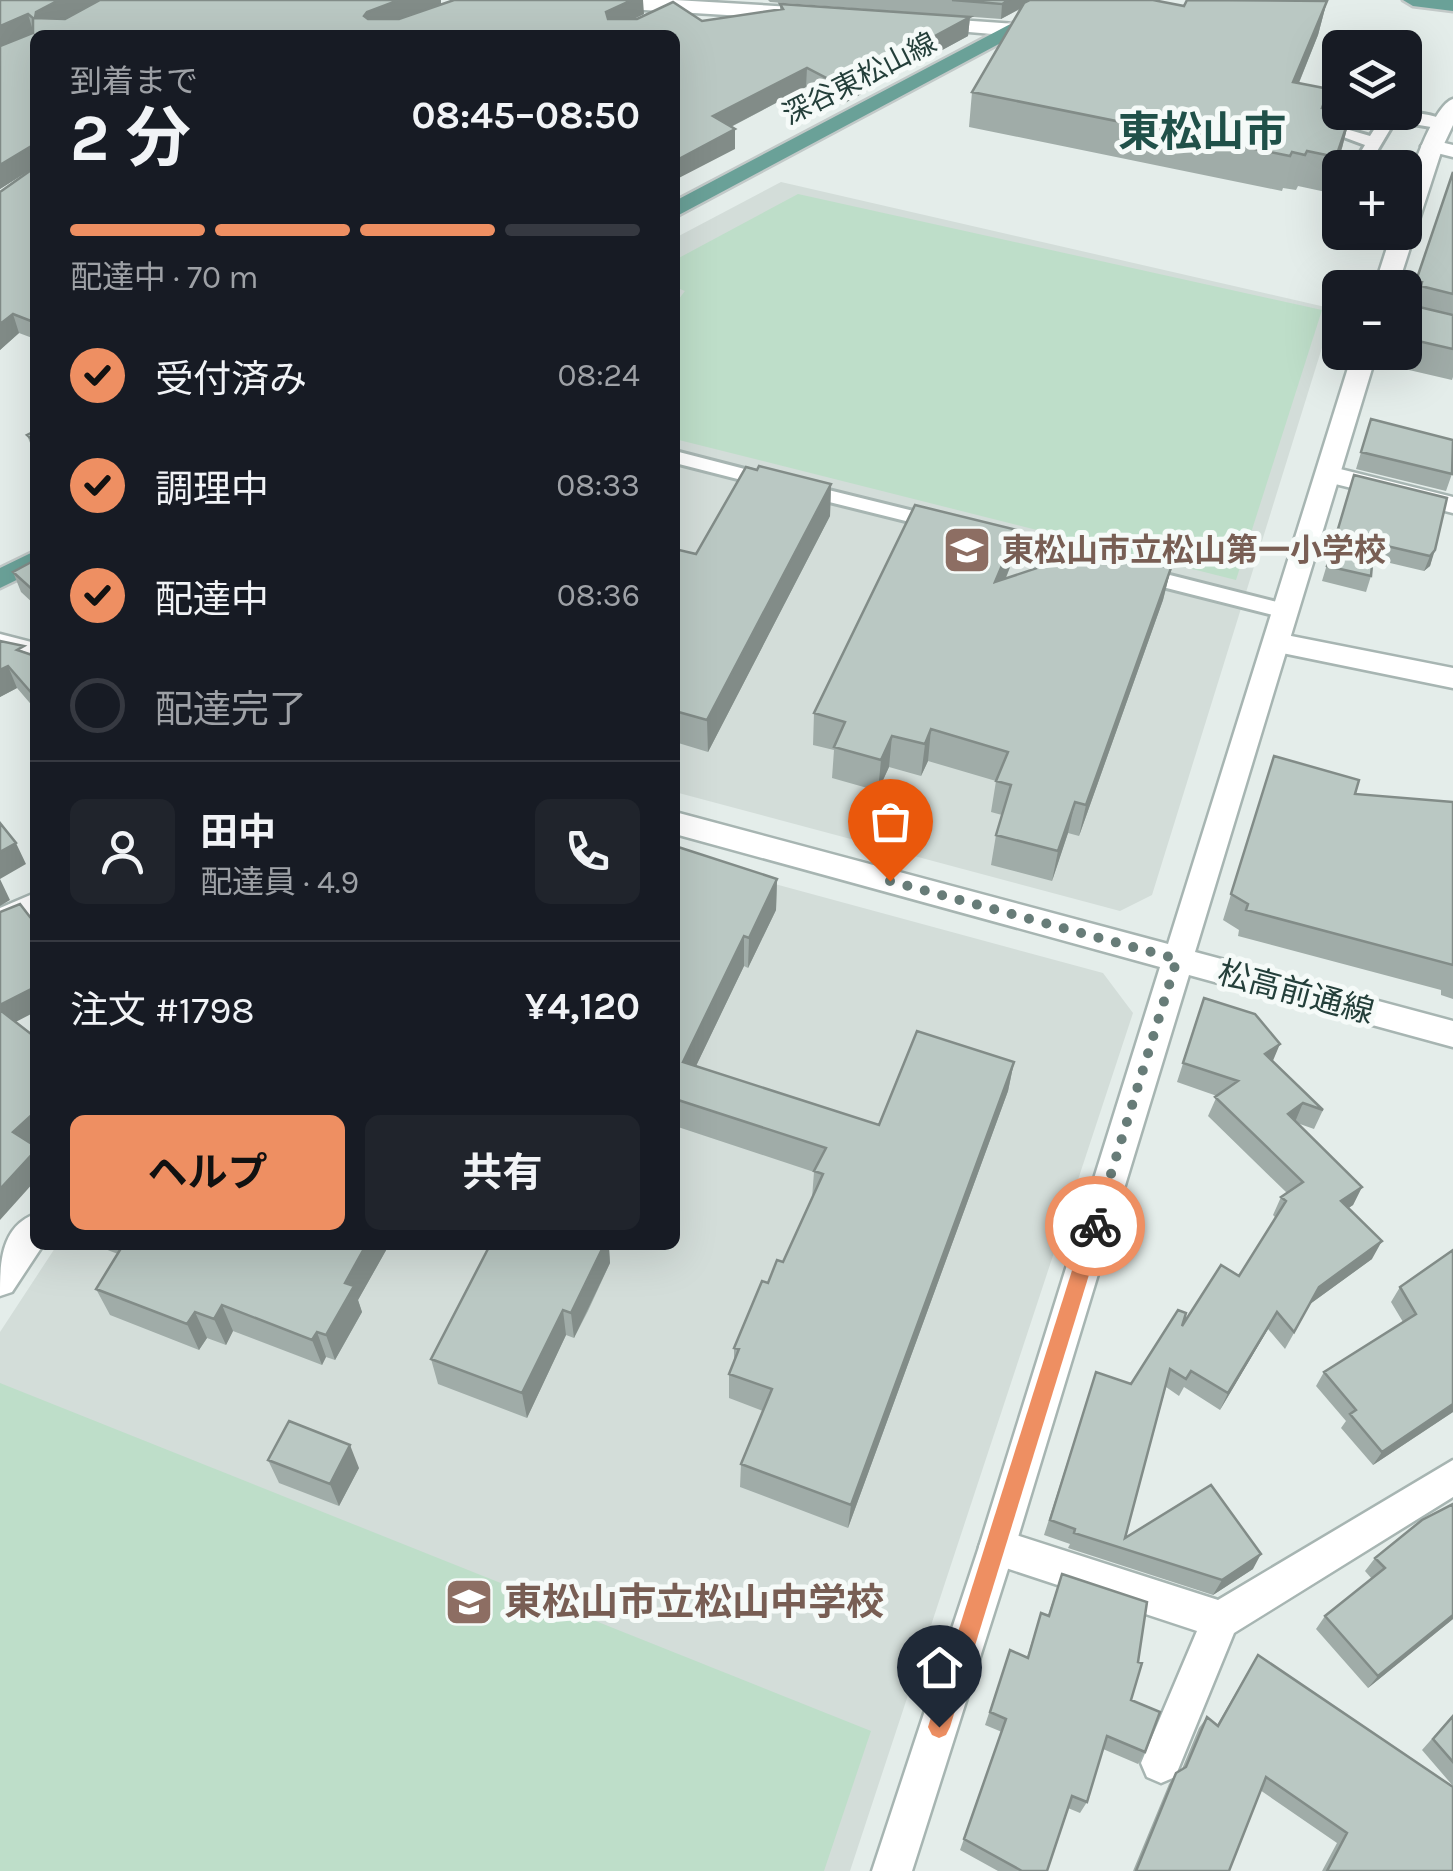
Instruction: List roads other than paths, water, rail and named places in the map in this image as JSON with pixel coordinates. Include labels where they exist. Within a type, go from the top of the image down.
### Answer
[{"type":"main road","name":"深谷東松山線","points":[[680,207],[1071,0]]},
{"type":"main road","points":[[1413,0],[1453,5]]},
{"type":"main road","points":[[0,579],[30,563]]},
{"type":"street","points":[[550,0],[569,0]]},
{"type":"street","points":[[578,0],[838,16]]},
{"type":"street","points":[[636,28],[671,13],[678,4]]},
{"type":"street","points":[[917,22],[1016,30]]},
{"type":"street","points":[[1422,191],[1442,148],[1448,115]]},
{"type":"street","points":[[892,1871],[997,1547],[1360,370]]},
{"type":"street","points":[[1328,474],[1453,504]]},
{"type":"street","points":[[1276,643],[1453,678]]},
{"type":"street","points":[[0,644],[30,652]]},
{"type":"street","name":"松高前通線","points":[[680,824],[1453,1034]]},
{"type":"street","points":[[0,921],[30,907]]},
{"type":"street","points":[[0,1282],[30,1237]]},
{"type":"street","points":[[1161,1762],[1221,1620],[1453,1477]]},
{"type":"street","points":[[997,1547],[1221,1620]]},
{"type":"lane","points":[[1422,114],[1448,115]]},
{"type":"lane","points":[[1338,130],[1373,142]]},
{"type":"lane","points":[[1368,150],[1380,130]]},
{"type":"lane","points":[[680,458],[1285,611]]},
{"type":"place","name":"東松山市立松山第一小学校","points":[[967,550]]},
{"type":"place","name":"東松山市立松山中学校","points":[[469,1602]]},
{"type":"district","name":"東松山市","points":[[1202,131]]}]
